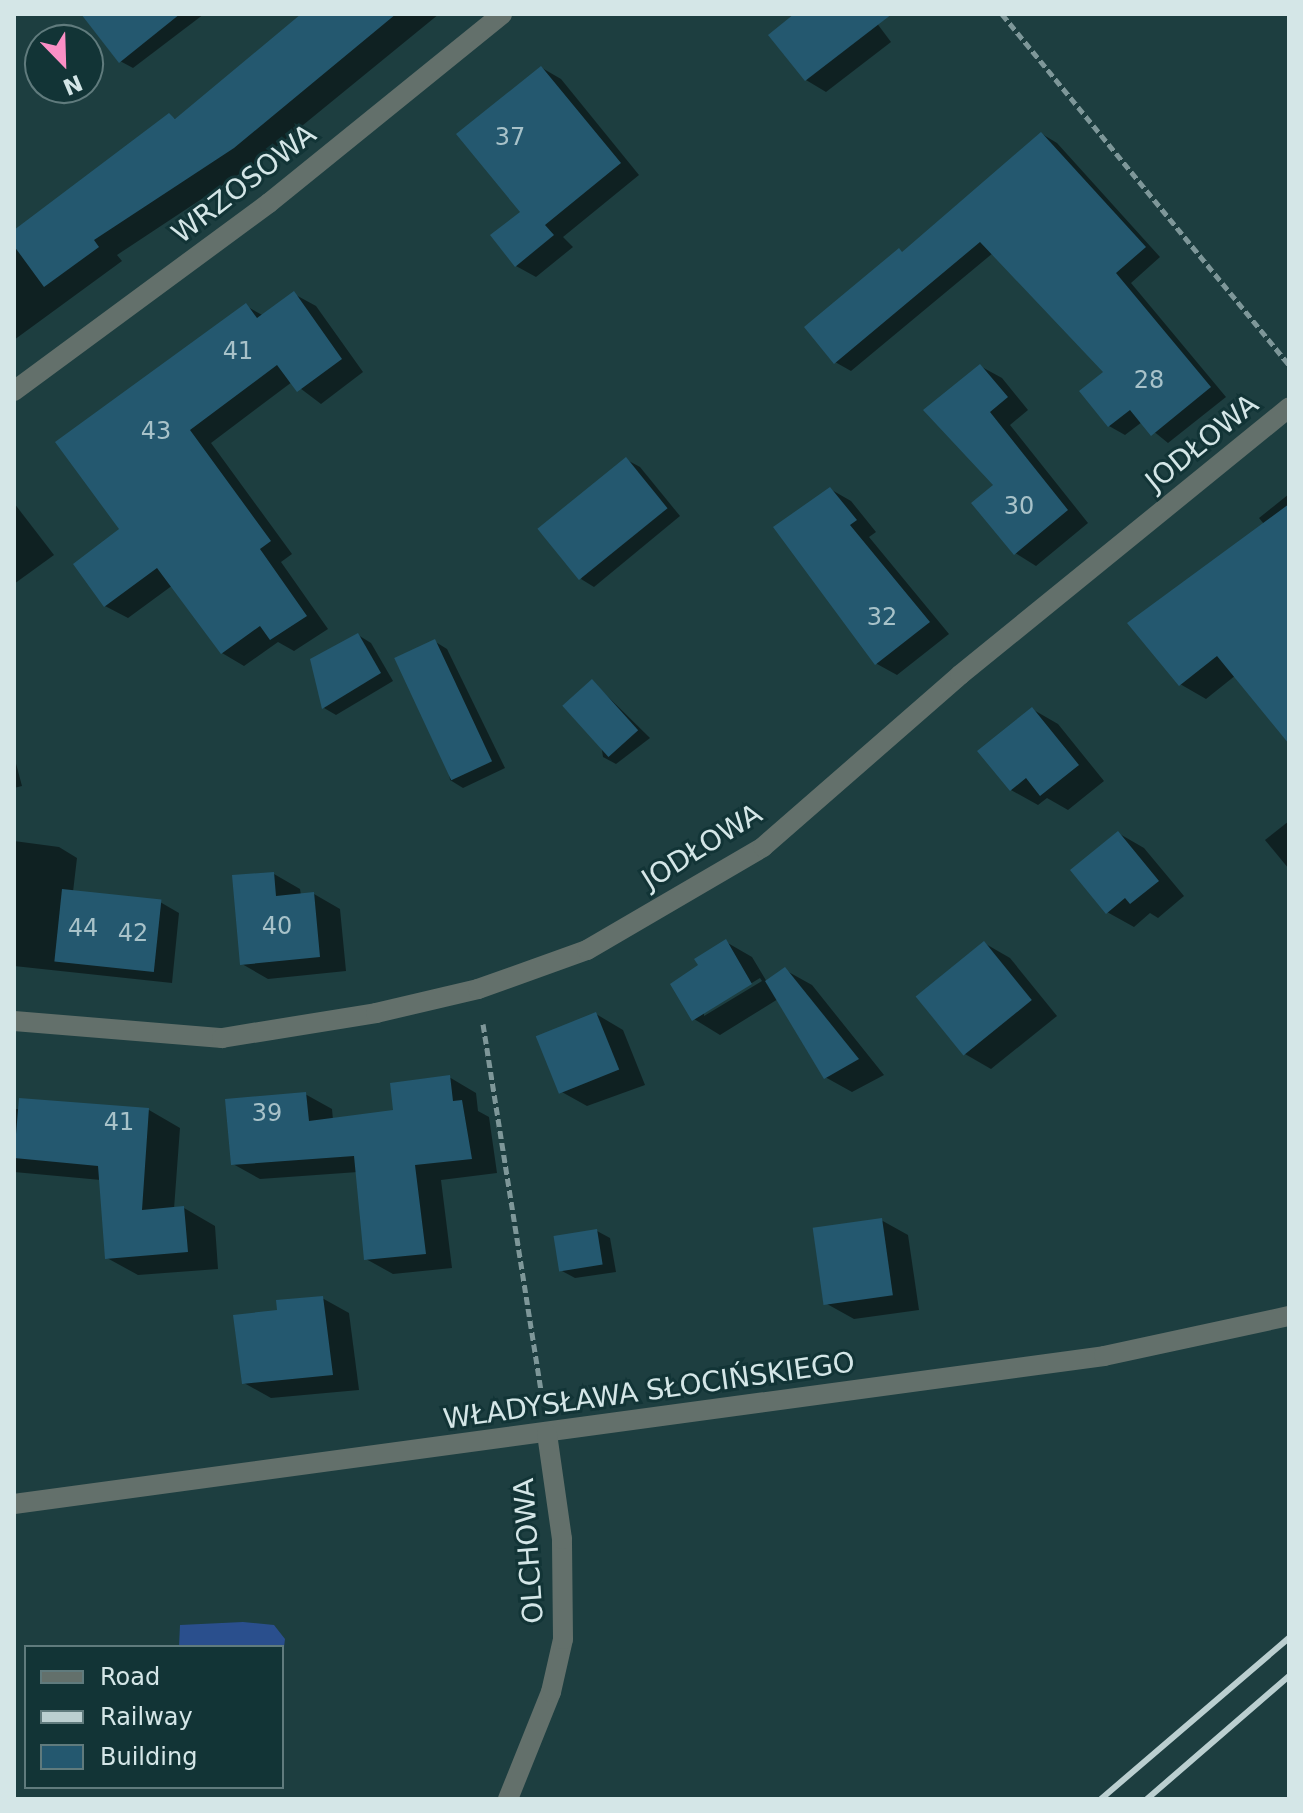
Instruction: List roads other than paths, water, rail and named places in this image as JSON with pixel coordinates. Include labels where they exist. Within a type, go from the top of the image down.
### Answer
[{"type":"street","name":"WRZOSOWA","points":[[14,391],[269,203],[502,14]]},
{"type":"street","name":"JODŁOWA","points":[[14,1021],[222,1038],[376,1013],[478,989],[587,950],[763,847],[960,675],[1289,408]]},
{"type":"street","name":"WŁADYSŁAWA SŁOCIŃSKIEGO","points":[[14,1504],[1104,1356],[1289,1316]]},
{"type":"street","name":"OLCHOWA","points":[[508,1799],[551,1692],[563,1639],[562,1539],[547,1434]]},
{"type":"water","points":[[243,1622],[274,1625],[285,1639],[284,1647],[179,1645],[180,1625]]},
{"type":"railway","points":[[1101,1799],[1289,1638]]},
{"type":"railway","points":[[1147,1799],[1289,1676]]}]
